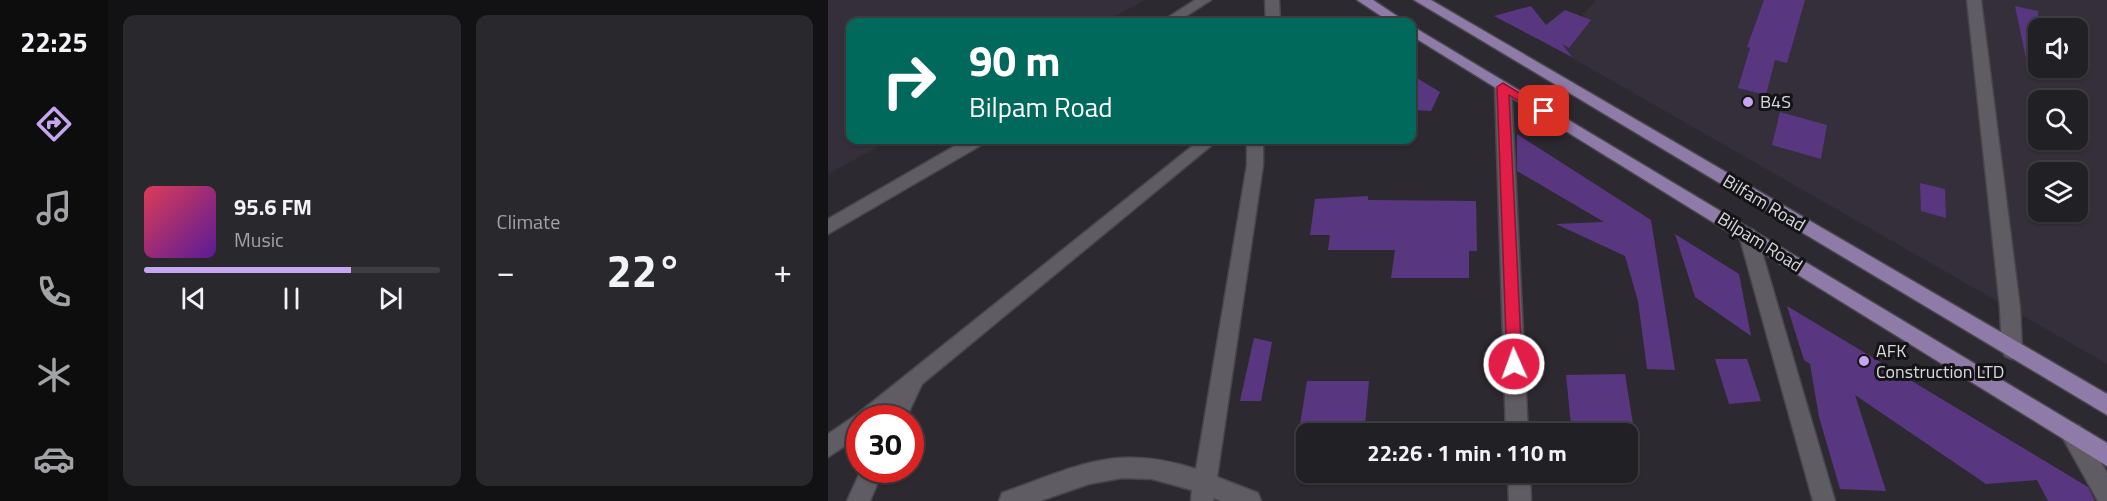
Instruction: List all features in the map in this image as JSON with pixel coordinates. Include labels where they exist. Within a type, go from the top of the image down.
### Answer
[{"type":"main road","points":[[1364,0],[1393,18]]},
{"type":"main road","name":"Bilfam Road","points":[[1421,0],[2107,405]]},
{"type":"main road","name":"Bilpam Road","points":[[1416,33],[2107,455]]},
{"type":"street","points":[[1175,18],[1204,0]]},
{"type":"street","points":[[1272,0],[1273,18]]},
{"type":"street","points":[[1974,0],[2010,309],[2012,350]]},
{"type":"street","points":[[1503,87],[1517,423]]},
{"type":"street","points":[[828,228],[970,144]]},
{"type":"street","points":[[882,405],[1205,144]]},
{"type":"street","points":[[1204,493],[1256,165],[1255,144]]},
{"type":"street","points":[[1748,235],[1824,501]]},
{"type":"street","points":[[902,405],[912,382]]},
{"type":"street","points":[[2073,433],[2107,495]]},
{"type":"street","points":[[828,447],[846,434]]},
{"type":"street","points":[[1010,501],[1088,473],[1138,466],[1204,493],[1250,501]]},
{"type":"street","points":[[858,501],[866,483]]},
{"type":"street","points":[[1519,483],[1520,501]]},
{"type":"shaded area","points":[[828,0],[1145,0],[1111,18],[846,18],[846,144],[884,144],[828,174]]},
{"type":"shaded area","points":[[1596,0],[2107,0],[2107,364],[1555,48]]},
{"type":"building","points":[[1764,0],[1805,0],[1787,63],[1775,60],[1766,95],[1738,88],[1750,48],[1747,47]]},
{"type":"building","points":[[1531,6],[1546,25],[1565,10],[1591,20],[1569,48],[1562,44],[1572,57],[1494,16]]},
{"type":"building","points":[[2015,6],[2038,11],[2038,18],[2028,18],[2028,68]]},
{"type":"building","points":[[1416,77],[1440,92],[1431,111],[1416,110]]},
{"type":"building","points":[[1780,112],[1827,125],[1821,159],[1772,145]]},
{"type":"building","points":[[1517,134],[1651,220],[1675,370],[1647,369],[1638,301],[1625,256],[1556,224],[1604,222],[1517,171]]},
{"type":"building","points":[[1920,183],[1945,189],[1946,218],[1921,211]]},
{"type":"building","points":[[1368,196],[1368,200],[1476,201],[1477,251],[1469,251],[1469,278],[1391,278],[1395,250],[1328,250],[1330,235],[1310,235],[1315,199]]},
{"type":"building","points":[[1675,234],[1739,274],[1751,336],[1695,297]]},
{"type":"building","points":[[1787,306],[2088,487],[2095,501],[2048,501],[2037,480],[1986,484],[1855,395],[1886,491],[1840,489],[1819,417],[1810,364],[1804,360]]},
{"type":"building","points":[[1254,338],[1272,342],[1261,401],[1240,401]]},
{"type":"building","points":[[1715,359],[1747,359],[1761,401],[1729,404]]},
{"type":"building","points":[[1625,374],[1633,423],[1571,423],[1566,375]]},
{"type":"building","points":[[1307,381],[1369,381],[1365,423],[1300,423]]},
{"type":"place","name":"B4S","points":[[1748,102]]},
{"type":"place","name":"AFK Construction LTD","points":[[1864,361]]},
{"type":"route","points":[[1514,364],[1503,87],[1544,111]]}]
